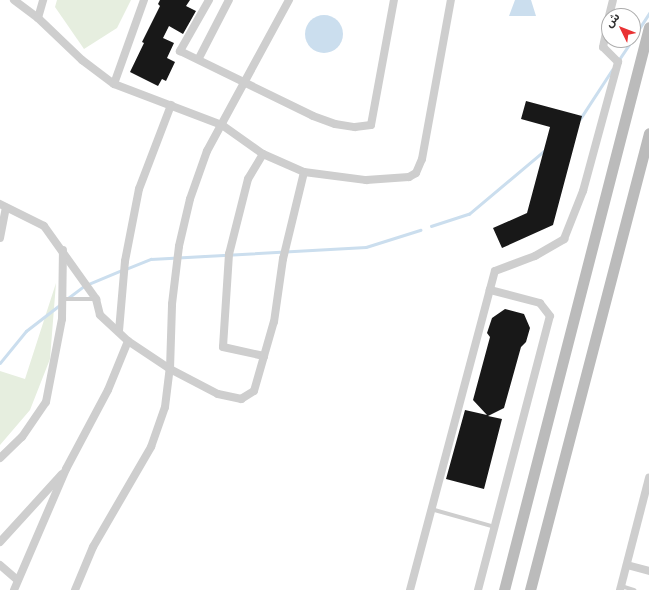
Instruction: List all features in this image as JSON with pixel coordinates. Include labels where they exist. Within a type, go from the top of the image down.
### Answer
[{"type":"main road","points":[[504,590],[649,27]]},
{"type":"main road","points":[[530,590],[649,133]]},
{"type":"street","points":[[14,0],[38,18],[82,60],[114,84],[222,125],[263,154],[304,172],[366,180],[400,179],[416,173],[422,160],[451,0]]},
{"type":"street","points":[[38,18],[43,0]]},
{"type":"street","points":[[114,84],[144,0]]},
{"type":"street","points":[[209,0],[180,51],[199,58],[328,121],[355,127],[371,125],[394,0]]},
{"type":"street","points":[[199,58],[229,0]]},
{"type":"street","points":[[75,590],[93,547],[151,447],[165,407],[170,369],[172,304],[179,246],[190,199],[207,151],[289,0]]},
{"type":"street","points":[[410,590],[495,271],[535,256],[564,238],[584,191],[618,62],[604,48]]},
{"type":"street","points":[[119,331],[125,261],[139,189],[171,105]]},
{"type":"street","points":[[263,154],[248,179],[229,254],[223,347],[264,356]]},
{"type":"street","points":[[0,238],[3,206],[44,226],[63,250],[96,299],[100,315],[119,331],[128,341],[170,369],[218,394],[241,399],[254,391],[274,322],[283,259],[304,172]]},
{"type":"street","points":[[0,458],[22,437],[46,402],[56,360],[62,319],[63,250]]},
{"type":"street","points":[[478,590],[550,316],[540,303],[490,290]]},
{"type":"street","points":[[14,590],[66,469],[108,390],[128,341]]},
{"type":"street","points":[[0,542],[66,469]]},
{"type":"street","points":[[621,588],[649,478]]},
{"type":"street","points":[[0,565],[17,580]]},
{"type":"street","points":[[627,565],[649,571]]},
{"type":"lane","points":[[62,299],[96,299]]},
{"type":"lane","points":[[431,509],[495,527]]},
{"type":"lane","points":[[621,588],[634,590]]},
{"type":"green space","points":[[57,0],[131,0],[117,28],[84,49],[55,7]]},
{"type":"green space","points":[[56,283],[50,359],[30,410],[0,445],[0,371],[25,379]]},
{"type":"water","points":[[515,0],[531,0],[536,16],[509,16]]},
{"type":"water","points":[[320,15],[328,15],[338,20],[342,27],[342,41],[338,48],[328,53],[320,53],[310,48],[308,45],[305,38],[305,30],[310,20],[313,18]]},
{"type":"building","points":[[160,0],[190,0],[186,6],[196,11],[183,34],[169,26],[163,38],[174,43],[167,58],[175,62],[166,81],[162,79],[158,86],[130,72],[144,43],[142,42],[160,6],[158,4]]},
{"type":"building","points":[[526,101],[582,116],[553,225],[502,248],[493,228],[527,213],[550,127],[521,119]]},
{"type":"building","points":[[505,309],[524,314],[530,328],[526,342],[521,347],[504,408],[488,416],[502,419],[484,489],[446,479],[465,410],[487,415],[473,400],[490,337],[487,333],[492,318]]},
{"type":"waterway","points":[[641,26],[649,13]]},
{"type":"waterway","points":[[618,61],[627,48]]},
{"type":"waterway","points":[[580,119],[612,70]]},
{"type":"waterway","points":[[431,226],[469,214],[545,150]]},
{"type":"waterway","points":[[126,269],[151,259],[366,247],[420,230]]},
{"type":"waterway","points":[[68,298],[84,286],[122,270]]},
{"type":"waterway","points":[[0,363],[26,331],[61,304]]}]
